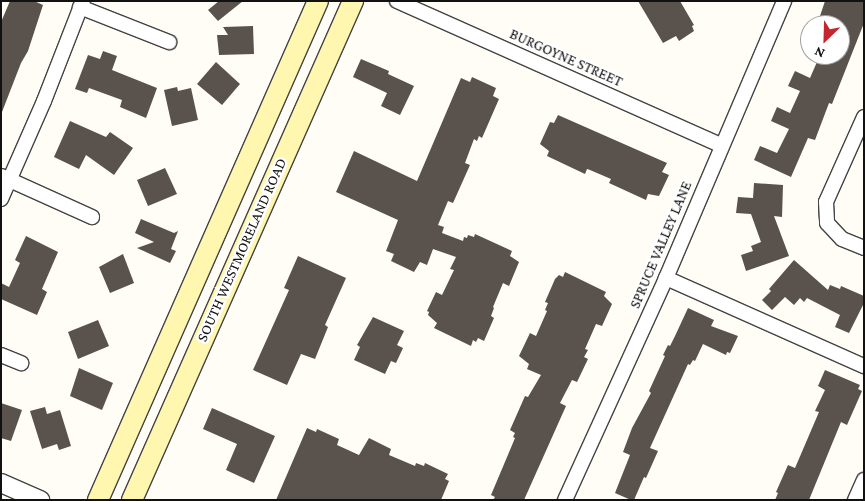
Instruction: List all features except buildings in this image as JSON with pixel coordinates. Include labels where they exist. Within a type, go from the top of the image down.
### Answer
[{"type":"main road","name":"SOUTH WESTMORELAND ROAD","points":[[98,500],[318,1]]},
{"type":"main road","name":"SOUTH WESTMORELAND ROAD","points":[[132,500],[352,1]]},
{"type":"street","name":"BURGOYNE STREET","points":[[397,1],[721,145]]},
{"type":"street","name":"SPRUCE VALLEY LANE","points":[[566,500],[666,278],[721,145],[784,1]]},
{"type":"street","points":[[1,199],[5,178],[44,101],[81,4],[169,42]]},
{"type":"street","points":[[864,117],[826,202],[827,223],[842,239],[864,248]]},
{"type":"street","points":[[5,178],[92,217]]},
{"type":"street","points":[[666,278],[864,366]]},
{"type":"street","points":[[1,355],[21,364]]},
{"type":"street","points":[[855,500],[864,480]]},
{"type":"street","points":[[1,483],[40,500]]}]
